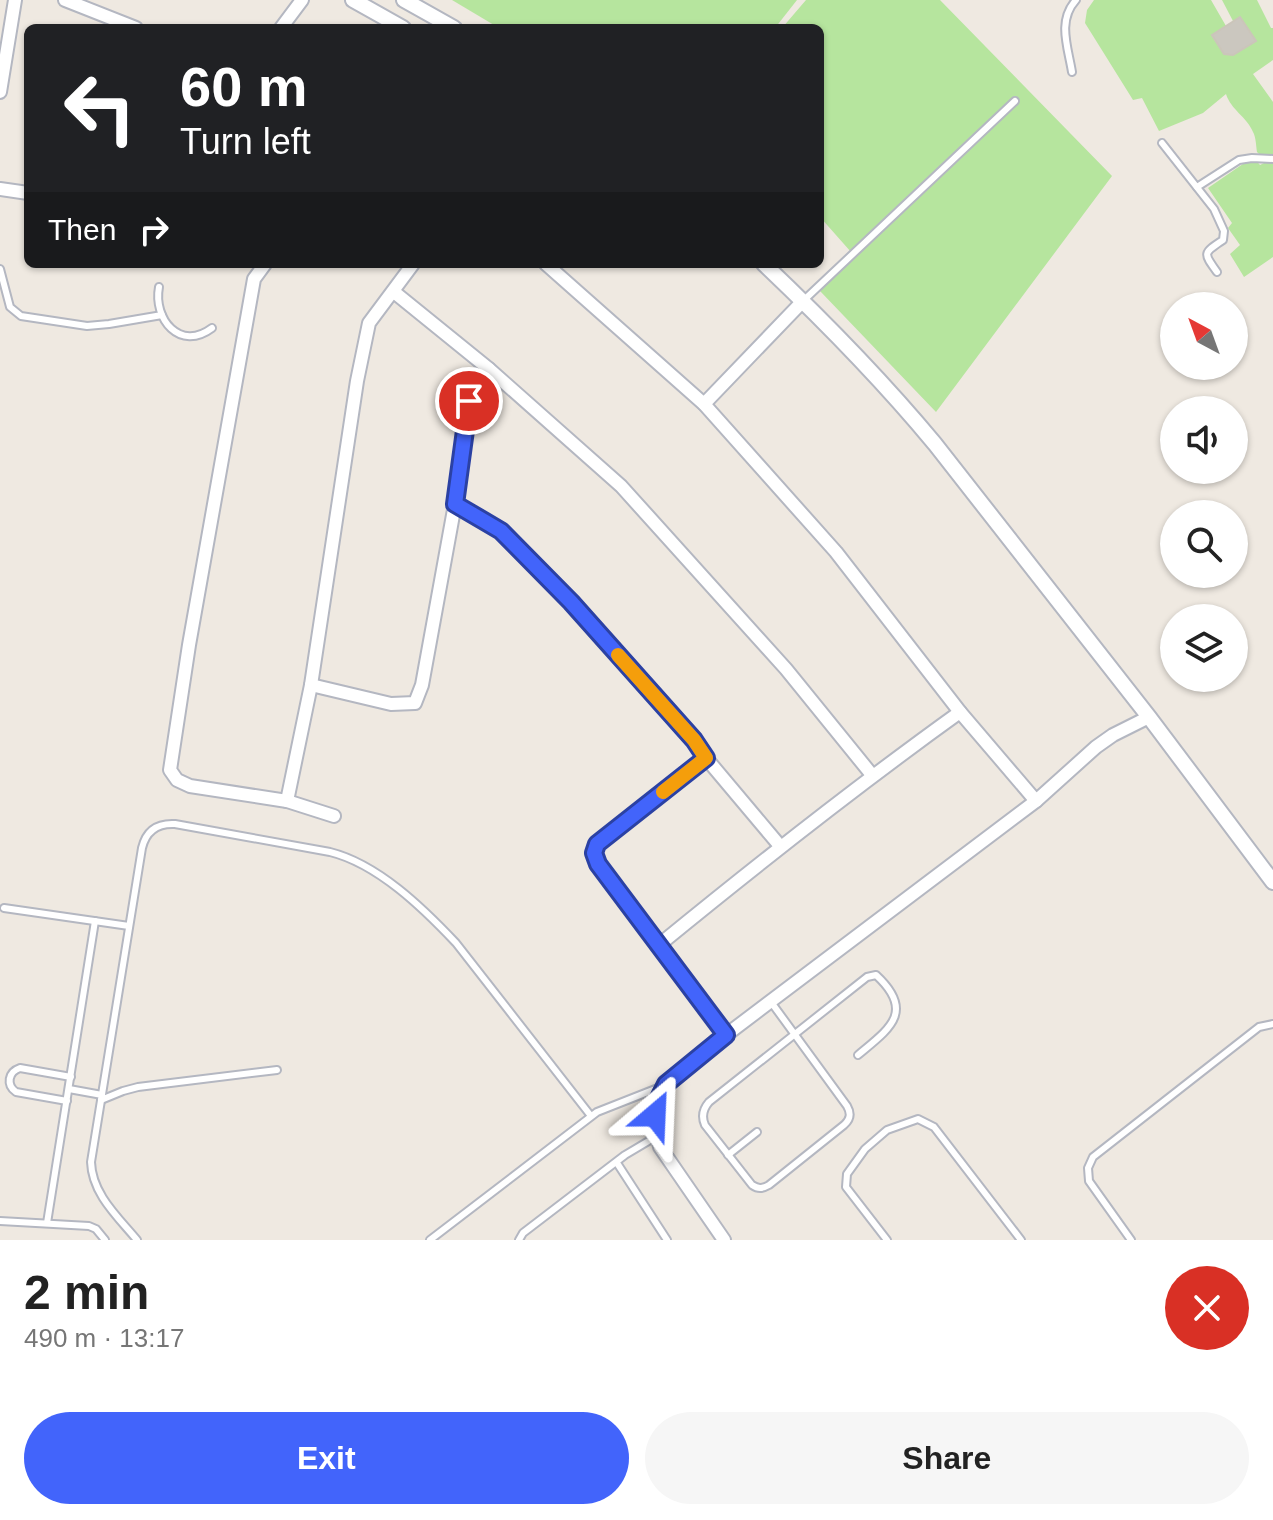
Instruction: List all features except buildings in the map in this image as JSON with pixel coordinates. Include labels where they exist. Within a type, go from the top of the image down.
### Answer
[{"type":"street","points":[[0,92],[15,0]]},
{"type":"street","points":[[65,0],[122,24]]},
{"type":"street","points":[[284,24],[302,0]]},
{"type":"street","points":[[353,0],[396,24]]},
{"type":"street","points":[[404,0],[447,24]]},
{"type":"street","points":[[0,189],[24,192]]},
{"type":"street","points":[[262,268],[254,279],[170,770],[177,780],[190,786],[287,801],[334,816]]},
{"type":"street","points":[[287,801],[311,685],[357,381],[369,323],[410,268]]},
{"type":"street","points":[[551,268],[704,404],[836,552],[960,712],[1036,801]]},
{"type":"street","points":[[768,268],[876,377],[935,444],[1149,717],[1273,882]]},
{"type":"street","points":[[394,292],[489,369],[621,486],[786,669],[872,775]]},
{"type":"street","points":[[704,404],[803,301]]},
{"type":"street","points":[[311,685],[391,704],[415,703],[422,685],[455,504],[469,401],[489,369]]},
{"type":"street","points":[[455,504],[501,531],[571,602],[694,740],[780,846]]},
{"type":"street","points":[[659,945],[780,846],[960,712]]},
{"type":"street","points":[[724,1240],[666,1156],[657,1136],[656,1104],[666,1084],[726,1035],[1036,801],[1096,747],[1121,730],[1149,717]]},
{"type":"street","points":[[706,758],[597,844],[594,853],[598,864],[726,1035]]},
{"type":"lane","points":[[1072,72],[1064,22],[1076,0]]},
{"type":"lane","points":[[803,301],[1015,101]]},
{"type":"lane","points":[[1162,143],[1214,209],[1225,234],[1223,240],[1208,249],[1206,254],[1217,272]]},
{"type":"lane","points":[[1197,187],[1239,160],[1273,159]]},
{"type":"lane","points":[[0,269],[10,307],[21,316],[87,326],[162,315]]},
{"type":"lane","points":[[159,287],[158,301],[170,327],[181,335],[194,337],[212,328]]},
{"type":"lane","points":[[137,1240],[105,1201],[93,1178],[91,1153],[143,842],[150,831],[162,825],[175,824],[330,852],[352,858],[381,875],[446,932],[591,1116]]},
{"type":"lane","points":[[4,908],[129,926]]},
{"type":"lane","points":[[47,1223],[95,921]]},
{"type":"lane","points":[[771,1002],[796,1035],[849,1109],[850,1114],[848,1122],[765,1188],[752,1185],[705,1125],[704,1110],[709,1102],[796,1035],[867,977],[876,975],[894,998],[896,1008],[893,1022],[858,1055]]},
{"type":"lane","points":[[1131,1240],[1089,1181],[1088,1168],[1093,1157],[1259,1027],[1273,1024]]},
{"type":"lane","points":[[67,1101],[16,1092],[9,1079],[20,1068],[71,1077]]},
{"type":"lane","points":[[69,1089],[101,1098],[138,1087],[277,1070]]},
{"type":"lane","points":[[430,1240],[591,1116],[609,1105],[666,1084]]},
{"type":"lane","points":[[887,1240],[846,1187],[847,1174],[865,1149],[887,1130],[918,1119],[934,1127],[1021,1240]]},
{"type":"lane","points":[[728,1155],[757,1132]]},
{"type":"lane","points":[[519,1240],[523,1233],[657,1136]]},
{"type":"lane","points":[[617,1163],[667,1240]]},
{"type":"lane","points":[[0,1221],[89,1226],[105,1240]]},
{"type":"green space","points":[[452,0],[797,0],[778,24],[492,24]]},
{"type":"green space","points":[[806,0],[940,0],[1112,176],[936,412],[820,291],[851,252],[824,222],[824,24],[785,24]]},
{"type":"green space","points":[[1094,0],[1211,0],[1226,26],[1212,36],[1224,54],[1233,55],[1256,41],[1240,17],[1233,21],[1222,0],[1257,0],[1273,28],[1273,60],[1253,74],[1273,102],[1273,157],[1261,156],[1257,152],[1255,136],[1226,94],[1203,113],[1159,131],[1142,98],[1133,100],[1085,23],[1087,10]]},
{"type":"green space","points":[[1253,157],[1260,165],[1270,160],[1273,164],[1273,257],[1244,277],[1230,254],[1240,245],[1228,228],[1232,223],[1208,188]]},
{"type":"slow traffic","points":[[618,655],[694,740],[706,758],[663,792]]},
{"type":"route","points":[[469,401],[455,504],[501,531],[571,602],[694,740],[706,758],[597,844],[594,853],[598,864],[726,1035],[666,1084],[656,1104],[655,1115]]}]
